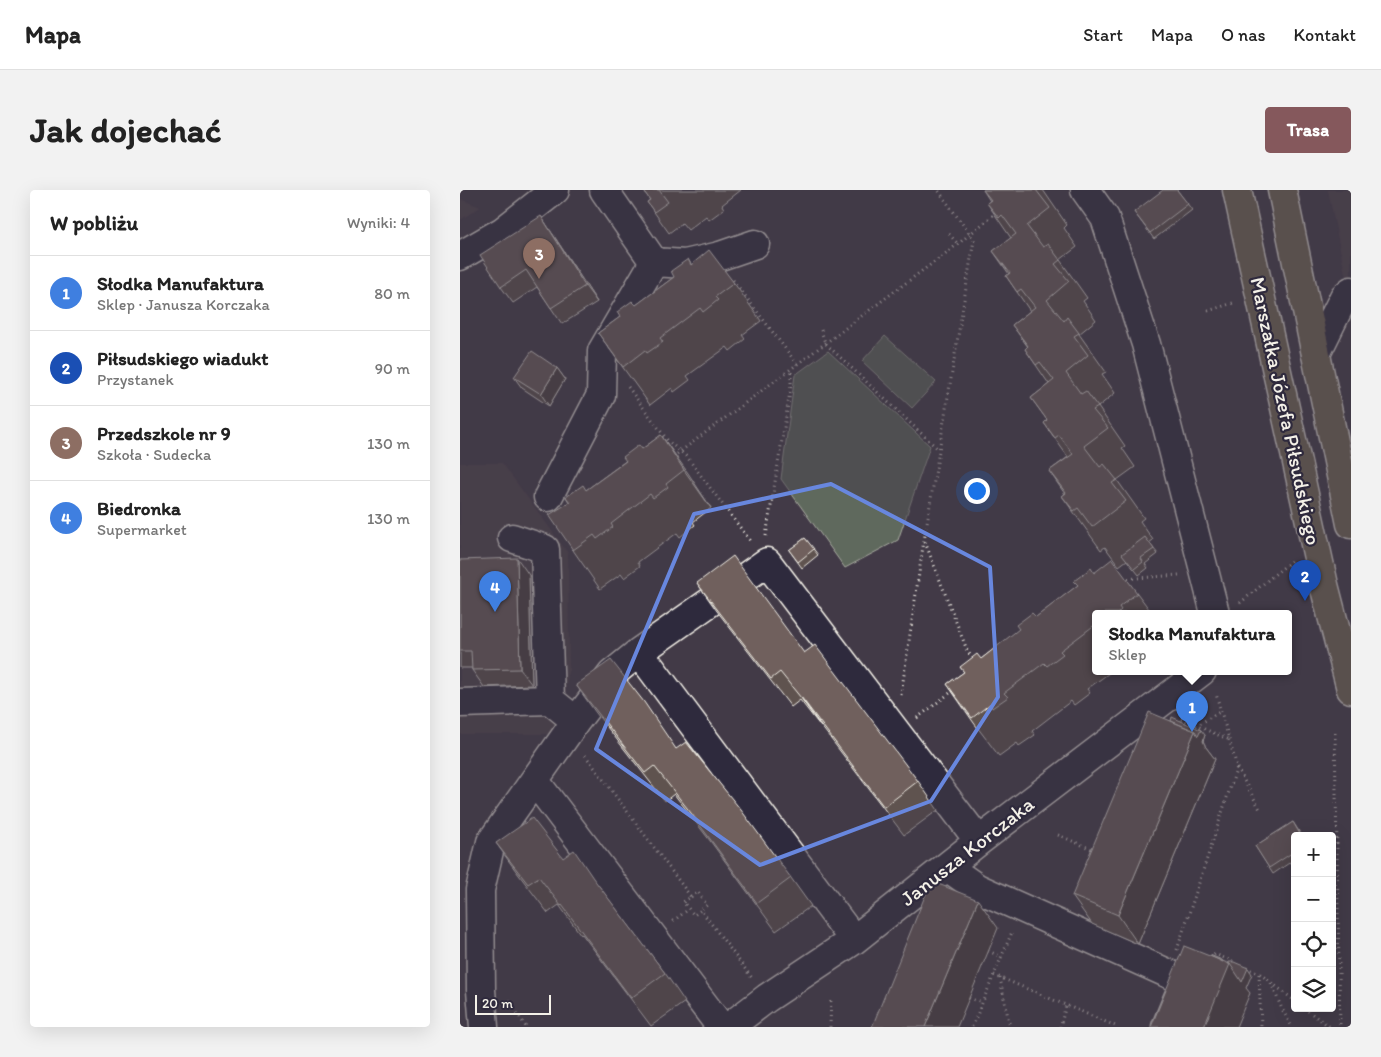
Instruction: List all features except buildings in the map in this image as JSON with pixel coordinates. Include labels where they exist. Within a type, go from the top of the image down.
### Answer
[{"type":"main road","name":"Marszałka Józefa Piłsudskiego","points":[[1237,190],[1324,585],[1351,689]]},
{"type":"main road","name":"Marszałka Józefa Piłsudskiego","points":[[1282,190],[1351,524]]},
{"type":"street","points":[[460,256],[503,231],[555,190]]},
{"type":"street","points":[[604,190],[654,262]]},
{"type":"street","points":[[1085,190],[1105,218],[1146,344],[1225,610]]},
{"type":"street","points":[[654,262],[685,264],[720,256],[755,244]]},
{"type":"street","points":[[548,497],[602,395],[602,351],[654,262]]},
{"type":"street","points":[[1316,354],[1344,297],[1351,291]]},
{"type":"street","points":[[512,538],[545,548],[550,700],[572,727]]},
{"type":"street","points":[[484,1027],[481,990],[480,890],[491,842],[612,674],[639,652],[767,562],[979,841]]},
{"type":"street","points":[[639,652],[854,940]]},
{"type":"street","name":"Janusza Korczaka","points":[[729,1027],[767,998],[854,940],[979,841],[1209,682]]},
{"type":"street","points":[[460,703],[550,700]]},
{"type":"street","points":[[535,781],[721,1027]]},
{"type":"street","points":[[947,867],[977,888],[1177,978],[1166,1027]]},
{"type":"path","points":[[897,733],[902,684],[924,540],[974,240],[938,190]]},
{"type":"path","points":[[669,460],[958,244],[998,211]]},
{"type":"path","points":[[949,234],[958,244]]},
{"type":"path","points":[[728,273],[797,364]]},
{"type":"path","points":[[1208,311],[1237,302]]},
{"type":"path","points":[[820,330],[825,344],[939,450]]},
{"type":"path","points":[[602,351],[668,441],[687,457],[752,544]]},
{"type":"path","points":[[764,543],[791,386],[791,369]]},
{"type":"path","points":[[924,540],[967,650],[976,663]]},
{"type":"path","points":[[1225,610],[1292,560]]},
{"type":"path","points":[[1115,580],[1179,575]]},
{"type":"path","points":[[1209,682],[1221,711],[1237,767],[1261,811]]},
{"type":"path","points":[[897,733],[958,687]]},
{"type":"path","points":[[1196,726],[1221,711]]},
{"type":"path","points":[[1174,716],[1230,740]]},
{"type":"path","points":[[572,727],[691,897]]},
{"type":"path","points":[[1335,733],[1340,1027]]},
{"type":"path","points":[[1237,767],[1181,933],[1177,978],[1188,973],[1215,954],[1259,973],[1291,998]]},
{"type":"path","points":[[1058,835],[1098,852]]},
{"type":"path","points":[[698,892],[708,905],[701,910],[694,916],[684,902],[698,892]]},
{"type":"path","points":[[972,1027],[1022,908]]},
{"type":"path","points":[[701,910],[767,998]]},
{"type":"path","points":[[988,951],[1002,957]]},
{"type":"path","points":[[1259,973],[1261,1027]]},
{"type":"path","points":[[994,975],[1118,1027]]},
{"type":"path","points":[[1000,977],[1010,1027]]},
{"type":"path","points":[[1270,981],[1292,1027]]},
{"type":"path","points":[[830,1027],[831,998]]},
{"type":"path","points":[[969,998],[982,1003]]},
{"type":"path","points":[[1060,1027],[1066,1005]]},
{"type":"path","points":[[1309,1012],[1330,1027]]},
{"type":"highlighted area","points":[[831,484],[990,567],[998,697],[931,801],[760,865],[596,749],[694,514]]},
{"type":"shaded area","points":[[1328,190],[1351,190],[1351,302]]},
{"type":"shaded area","points":[[460,199],[480,207],[460,220]]},
{"type":"shaded area","points":[[460,463],[502,463],[568,553],[569,669],[559,734],[460,734]]},
{"type":"green space","points":[[885,336],[936,382],[912,408],[862,361]]},
{"type":"green space","points":[[828,351],[930,446],[898,540],[845,568],[781,479],[795,375]]},
{"type":"place","name":"Przedszkole nr 9","points":[[539,279]]},
{"type":"place","name":"Piłsudskiego wiadukt","points":[[1305,601]]},
{"type":"place","name":"Biedronka","points":[[495,612]]},
{"type":"place","name":"Słodka Manufaktura","points":[[1192,732]]}]
